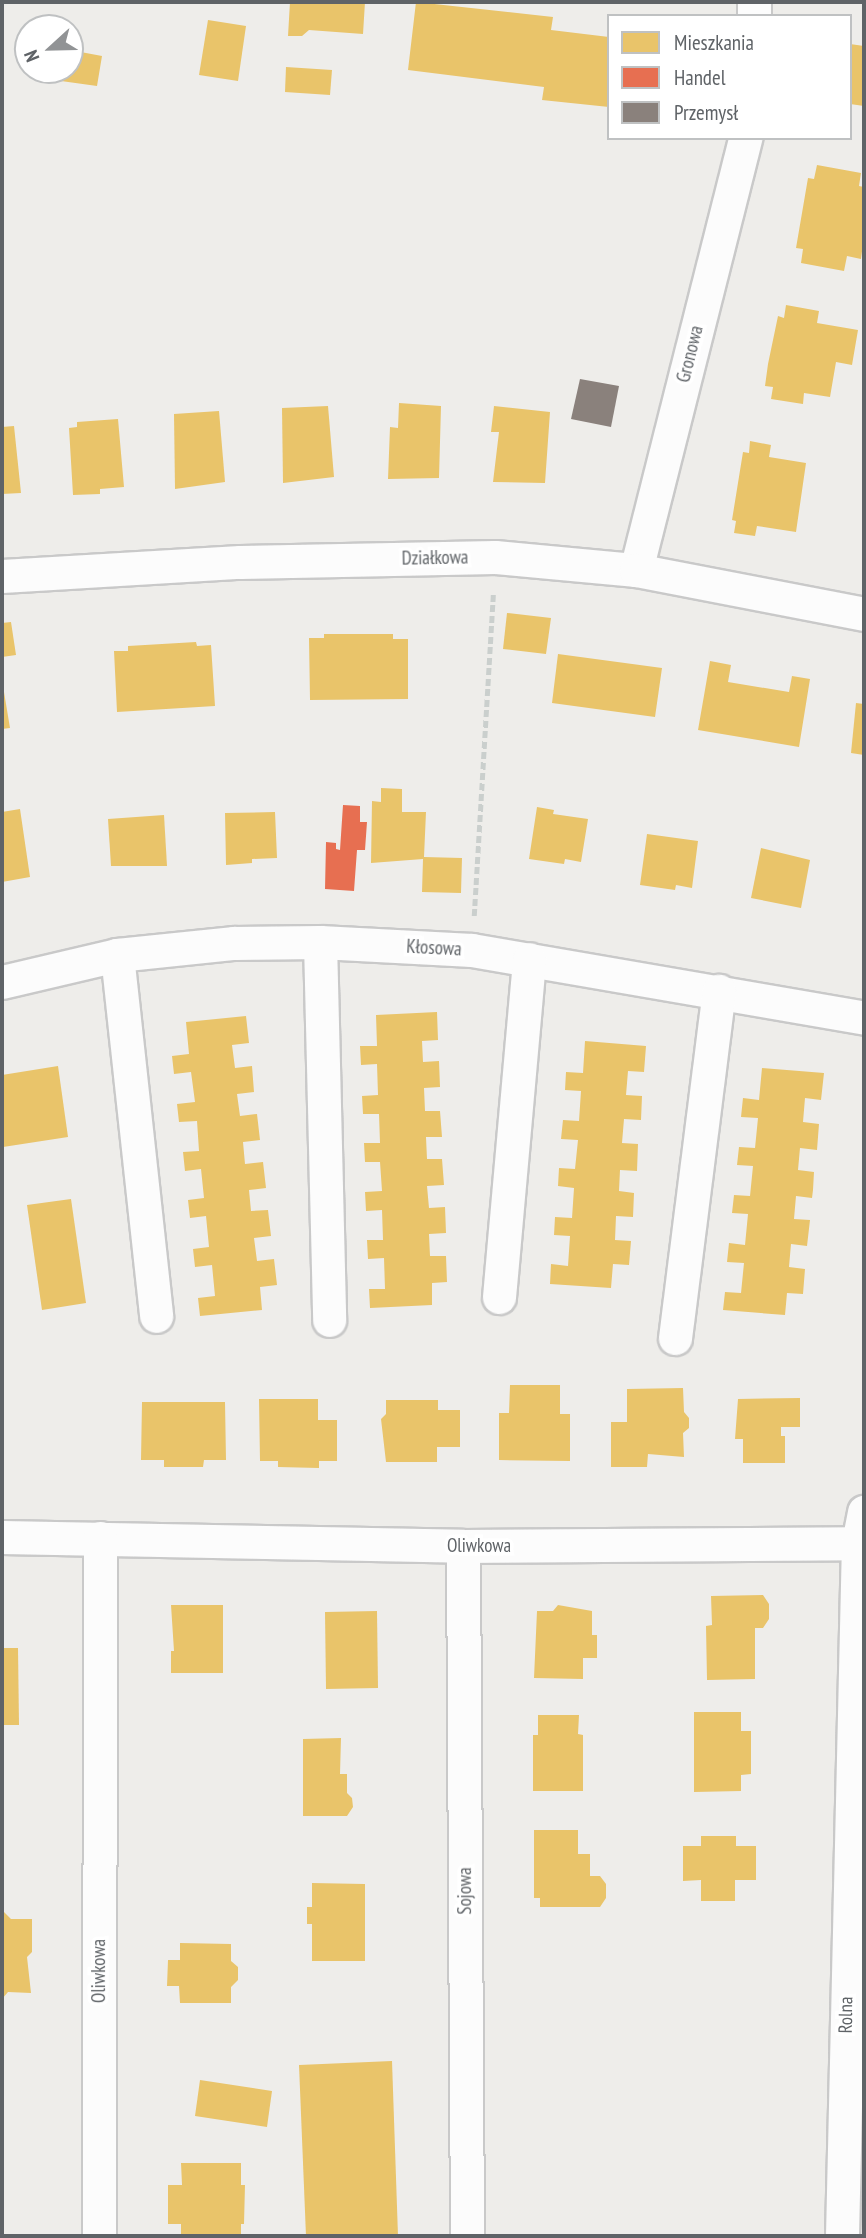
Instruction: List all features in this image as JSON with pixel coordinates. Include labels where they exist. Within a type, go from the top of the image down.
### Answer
[{"type":"street","name":"Gronowa","points":[[636,570],[744,140]]},
{"type":"street","name":"Działkowa","points":[[2,576],[240,562],[495,557],[636,570],[864,614]]},
{"type":"street","name":"Kłosowa","points":[[2,982],[117,955],[234,943],[320,942],[472,950],[864,1018]]},
{"type":"street","points":[[320,942],[329,1320]]},
{"type":"street","points":[[117,955],[156,1316]]},
{"type":"street","points":[[499,1297],[529,959]]},
{"type":"street","points":[[675,1338],[719,991]]},
{"type":"street","name":"Oliwkowa","points":[[2,1537],[463,1546],[861,1527]]},
{"type":"street","name":"Rolna","points":[[842,2236],[853,2183],[861,1527]]},
{"type":"street","name":"Oliwkowa","points":[[99,2236],[100,1538]]},
{"type":"street","name":"Sojowa","points":[[463,1546],[467,2236]]},
{"type":"path","points":[[472,950],[495,557]]},
{"type":"building: Mieszkania","points":[[290,2],[365,2],[363,34],[309,30],[302,36],[288,36]]},
{"type":"building: Mieszkania","points":[[416,2],[553,17],[551,30],[607,37],[607,107],[542,100],[544,87],[408,70]]},
{"type":"building: Mieszkania","points":[[208,20],[246,26],[238,81],[199,75]]},
{"type":"building: Mieszkania","points":[[852,44],[864,46],[864,106],[852,104]]},
{"type":"building: Mieszkania","points":[[84,53],[102,56],[97,86],[83,84]]},
{"type":"building: Mieszkania","points":[[286,67],[332,70],[330,95],[285,92]]},
{"type":"building: Mieszkania","points":[[817,165],[861,173],[859,186],[864,187],[864,236],[861,259],[847,256],[844,271],[801,263],[803,249],[796,248],[808,178],[814,179]]},
{"type":"building: Mieszkania","points":[[786,305],[819,311],[817,323],[858,330],[852,365],[836,362],[830,397],[804,393],[803,404],[771,399],[773,387],[765,386],[768,364],[778,316],[784,318]]},
{"type":"building: Mieszkania","points":[[399,403],[441,406],[439,478],[388,479],[390,427],[398,428]]},
{"type":"building: Mieszkania","points":[[328,406],[334,477],[283,483],[282,408]]},
{"type":"building: Mieszkania","points":[[494,406],[550,412],[545,483],[493,482],[499,432],[491,432]]},
{"type":"building: Mieszkania","points":[[219,411],[225,482],[175,489],[174,414]]},
{"type":"building: Mieszkania","points":[[118,419],[124,487],[100,489],[100,494],[73,495],[69,428],[77,427],[77,422]]},
{"type":"building: Mieszkania","points":[[14,426],[21,493],[2,494],[2,427]]},
{"type":"building: Mieszkania","points":[[750,441],[771,445],[769,457],[806,463],[796,532],[757,526],[755,536],[734,533],[736,521],[732,520],[743,452],[749,453]]},
{"type":"building: Mieszkania","points":[[507,613],[551,618],[546,654],[503,649]]},
{"type":"building: Mieszkania","points":[[11,622],[16,655],[2,657],[2,623]]},
{"type":"building: Mieszkania","points":[[324,634],[393,634],[393,639],[408,639],[408,699],[310,700],[309,638],[324,638]]},
{"type":"building: Mieszkania","points":[[196,642],[197,646],[211,645],[215,706],[117,712],[114,651],[128,651],[128,646]]},
{"type":"building: Mieszkania","points":[[558,654],[662,668],[655,717],[552,703]]},
{"type":"building: Mieszkania","points":[[710,661],[731,665],[728,682],[789,692],[792,676],[810,679],[799,747],[698,730]]},
{"type":"building: Mieszkania","points":[[2,680],[10,728],[2,729]]},
{"type":"building: Mieszkania","points":[[856,703],[864,704],[864,755],[851,753]]},
{"type":"building: Mieszkania","points":[[381,788],[402,789],[402,812],[426,812],[424,857],[462,858],[461,893],[422,892],[423,859],[371,863],[372,801],[381,802]]},
{"type":"building: Mieszkania","points":[[537,807],[554,810],[553,814],[588,819],[581,862],[565,859],[564,864],[529,859]]},
{"type":"building: Mieszkania","points":[[20,809],[30,877],[2,882],[2,812]]},
{"type":"building: Mieszkania","points":[[275,812],[277,858],[252,859],[252,863],[226,865],[225,813]]},
{"type":"building: Mieszkania","points":[[164,815],[167,866],[111,866],[108,819]]},
{"type":"building: Mieszkania","points":[[647,834],[698,841],[692,888],[676,885],[675,890],[640,885]]},
{"type":"building: Mieszkania","points":[[761,848],[810,860],[801,908],[751,898]]},
{"type":"building: Mieszkania","points":[[437,1012],[438,1040],[422,1041],[423,1062],[439,1061],[440,1087],[424,1088],[425,1111],[440,1111],[442,1137],[426,1137],[427,1159],[442,1159],[444,1185],[427,1186],[429,1208],[445,1207],[446,1233],[429,1234],[430,1256],[446,1256],[447,1282],[432,1283],[432,1305],[370,1308],[369,1289],[385,1289],[384,1258],[368,1259],[367,1240],[383,1240],[382,1210],[366,1211],[365,1192],[382,1191],[380,1162],[365,1162],[364,1143],[380,1143],[379,1114],[363,1114],[362,1096],[378,1095],[377,1064],[361,1065],[360,1046],[377,1046],[376,1015]]},
{"type":"building: Mieszkania","points":[[246,1016],[249,1043],[232,1045],[235,1068],[252,1066],[254,1092],[237,1094],[240,1116],[257,1114],[260,1140],[243,1142],[245,1164],[263,1162],[266,1188],[249,1190],[251,1211],[268,1210],[271,1236],[254,1238],[257,1261],[274,1259],[277,1285],[260,1287],[262,1310],[200,1316],[198,1298],[215,1296],[212,1265],[195,1267],[193,1249],[209,1247],[206,1216],[190,1218],[188,1200],[204,1198],[201,1169],[185,1171],[183,1152],[199,1151],[197,1121],[179,1122],[177,1104],[195,1102],[191,1072],[174,1074],[172,1056],[189,1054],[186,1022]]},
{"type":"building: Mieszkania","points":[[585,1041],[646,1046],[644,1072],[628,1071],[626,1095],[642,1096],[641,1120],[624,1119],[622,1143],[638,1144],[637,1171],[620,1170],[619,1191],[634,1193],[633,1217],[616,1216],[615,1240],[631,1241],[629,1265],[613,1264],[611,1288],[550,1284],[551,1264],[568,1266],[570,1236],[554,1235],[555,1217],[572,1218],[574,1188],[558,1186],[559,1168],[575,1169],[578,1140],[561,1139],[563,1120],[579,1121],[581,1091],[565,1090],[566,1072],[583,1073]]},
{"type":"building: Mieszkania","points":[[58,1066],[68,1137],[3,1147],[2,1075]]},
{"type":"building: Mieszkania","points":[[762,1068],[824,1073],[821,1100],[805,1098],[803,1122],[819,1124],[817,1150],[800,1148],[798,1170],[814,1172],[813,1190],[812,1198],[796,1196],[794,1219],[810,1220],[807,1246],[791,1244],[789,1267],[805,1269],[803,1294],[787,1293],[785,1315],[723,1310],[725,1292],[741,1293],[744,1263],[727,1262],[729,1243],[745,1245],[748,1214],[732,1213],[734,1195],[750,1196],[753,1166],[737,1165],[739,1147],[755,1148],[758,1118],[741,1117],[743,1098],[759,1100]]},
{"type":"building: Mieszkania","points":[[71,1199],[86,1303],[42,1310],[27,1205]]},
{"type":"building: Mieszkania","points":[[510,1385],[560,1385],[560,1414],[570,1414],[570,1461],[499,1460],[499,1413],[509,1413]]},
{"type":"building: Mieszkania","points":[[683,1388],[684,1412],[689,1418],[689,1428],[683,1433],[684,1457],[648,1454],[647,1467],[611,1467],[611,1422],[627,1422],[627,1389]]},
{"type":"building: Mieszkania","points":[[800,1398],[800,1427],[781,1427],[781,1436],[785,1436],[785,1463],[743,1463],[743,1439],[735,1439],[738,1399]]},
{"type":"building: Mieszkania","points":[[259,1399],[318,1399],[318,1420],[337,1420],[337,1461],[319,1461],[319,1468],[278,1467],[278,1461],[260,1461]]},
{"type":"building: Mieszkania","points":[[386,1400],[438,1400],[438,1410],[460,1410],[460,1447],[437,1447],[437,1462],[386,1462],[381,1419],[386,1414]]},
{"type":"building: Mieszkania","points":[[142,1402],[225,1402],[226,1460],[204,1460],[203,1467],[164,1467],[164,1460],[141,1460]]},
{"type":"building: Mieszkania","points":[[763,1595],[769,1604],[769,1619],[763,1628],[755,1628],[755,1679],[707,1680],[706,1626],[712,1625],[711,1596]]},
{"type":"building: Mieszkania","points":[[171,1605],[223,1605],[223,1673],[171,1673],[171,1651],[174,1651]]},
{"type":"building: Mieszkania","points":[[558,1605],[592,1611],[592,1635],[597,1635],[597,1658],[583,1658],[583,1679],[534,1678],[537,1611],[553,1611]]},
{"type":"building: Mieszkania","points":[[377,1611],[378,1688],[326,1689],[325,1612]]},
{"type":"building: Mieszkania","points":[[2,1648],[18,1648],[19,1725],[2,1725]]},
{"type":"building: Mieszkania","points":[[694,1712],[741,1712],[741,1731],[751,1731],[751,1774],[741,1775],[741,1791],[694,1792]]},
{"type":"building: Mieszkania","points":[[538,1715],[579,1715],[578,1734],[583,1735],[583,1791],[533,1791],[533,1735],[538,1735]]},
{"type":"building: Mieszkania","points":[[341,1738],[340,1774],[347,1774],[347,1793],[352,1798],[353,1807],[347,1816],[303,1816],[303,1739]]},
{"type":"building: Mieszkania","points":[[534,1830],[578,1830],[578,1854],[590,1854],[590,1876],[600,1876],[606,1884],[606,1898],[600,1907],[540,1907],[540,1898],[534,1898]]},
{"type":"building: Mieszkania","points":[[701,1836],[736,1836],[736,1846],[756,1846],[756,1880],[735,1880],[735,1901],[701,1901],[701,1880],[683,1881],[683,1846],[701,1846]]},
{"type":"building: Mieszkania","points":[[312,1883],[365,1884],[365,1961],[312,1961],[312,1924],[307,1924],[307,1907],[312,1907]]},
{"type":"building: Mieszkania","points":[[4,1912],[11,1919],[32,1919],[32,1952],[27,1957],[31,1993],[8,1992],[2,1999]]},
{"type":"building: Mieszkania","points":[[180,1943],[231,1944],[231,1961],[238,1967],[238,1980],[231,1987],[231,2003],[180,2003],[179,1986],[167,1986],[168,1960],[180,1960]]},
{"type":"building: Mieszkania","points":[[392,2061],[398,2236],[306,2236],[299,2065]]},
{"type":"building: Mieszkania","points":[[200,2080],[272,2091],[267,2127],[195,2116]]},
{"type":"building: Mieszkania","points":[[181,2163],[241,2163],[241,2185],[245,2185],[241,2236],[181,2236],[181,2224],[168,2224],[168,2185],[182,2185]]},
{"type":"building: Handel","points":[[343,805],[360,806],[360,822],[367,822],[365,850],[357,850],[354,891],[325,889],[326,842],[336,843],[336,849],[340,850]]},
{"type":"building: Przemysł","points":[[580,379],[619,386],[611,427],[571,419]]}]
